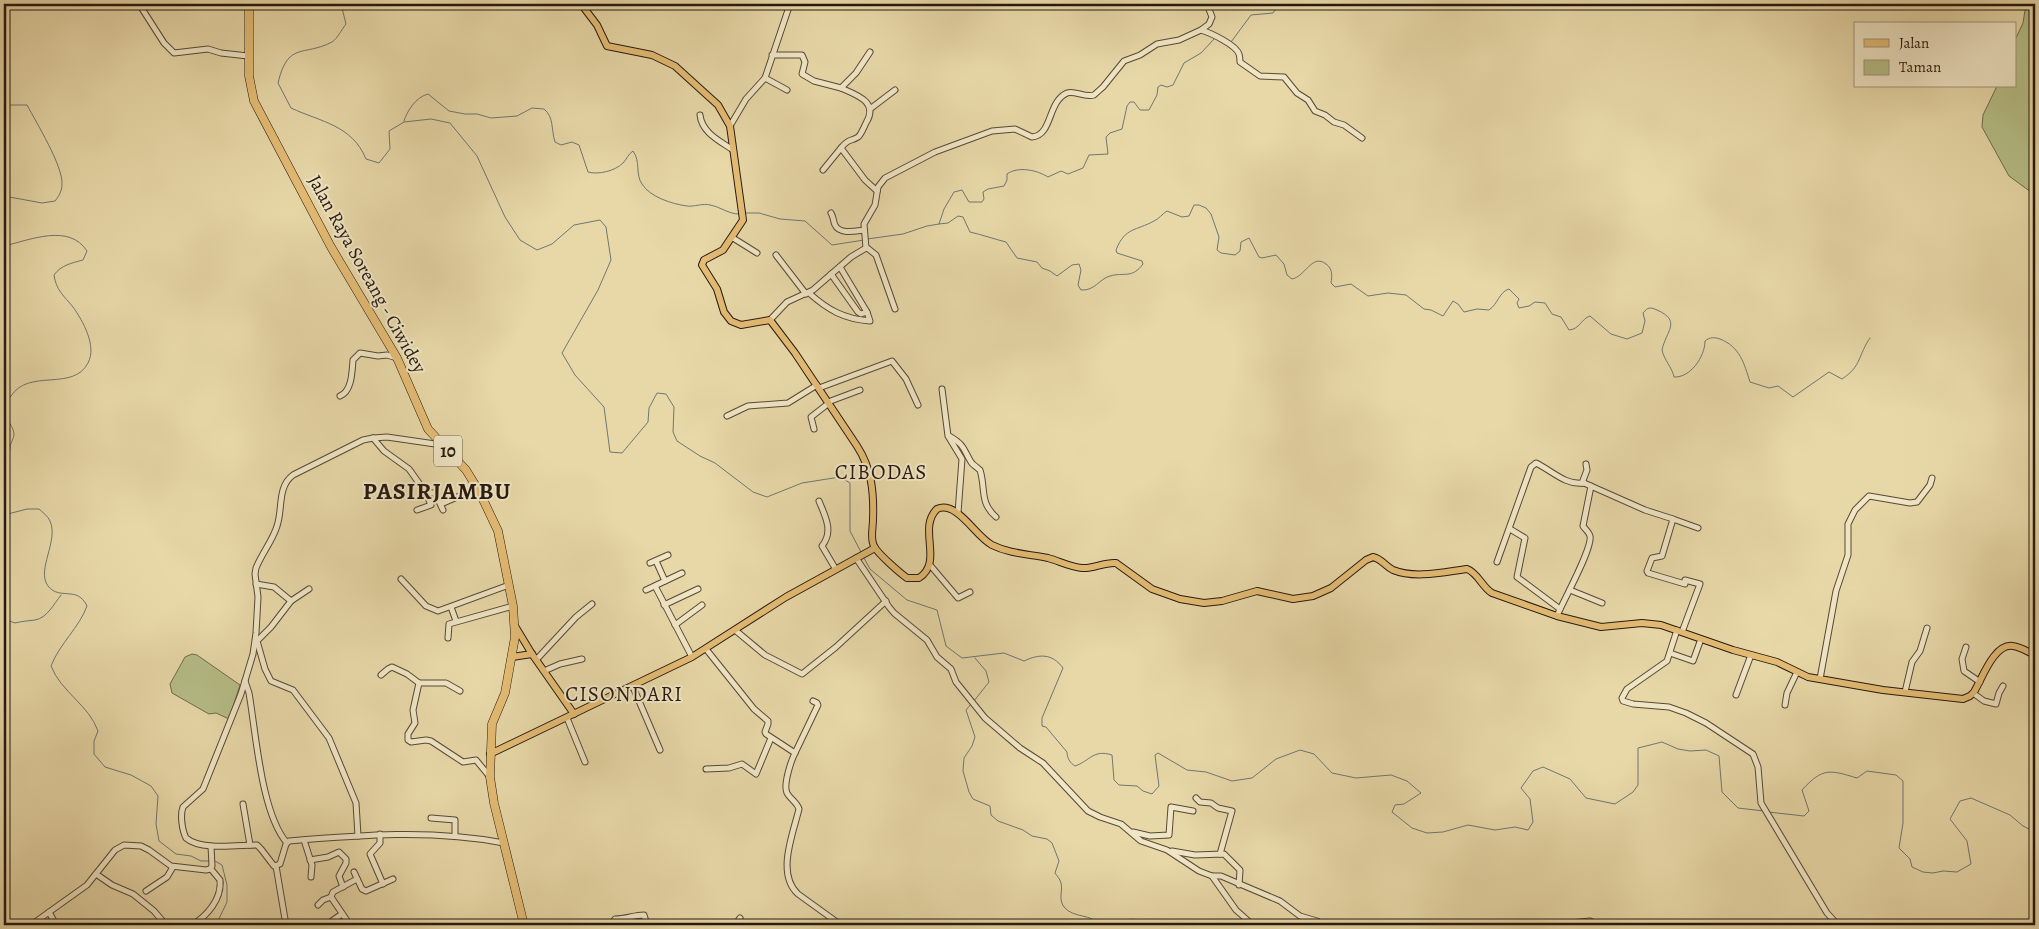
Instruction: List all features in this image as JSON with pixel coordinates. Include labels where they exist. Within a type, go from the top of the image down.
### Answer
[{"type":"highway","name":"Jalan Raya Soreang - Ciwidey","points":[[249,4],[249,76],[254,101],[331,247],[397,358],[428,429],[466,470],[478,488],[498,531],[513,606],[515,626],[512,657],[503,700],[494,715],[492,724],[490,777],[494,803],[524,925]]},
{"type":"main road","points":[[581,4],[597,25],[607,46],[652,55],[675,66],[718,105],[730,126],[743,215],[733,238],[724,250],[701,263],[713,281],[726,316],[734,323],[746,324],[770,320],[866,459],[870,473],[873,518],[871,535],[875,548],[907,578],[919,578],[924,575],[930,565],[929,525],[931,516],[940,508],[952,509],[958,513],[981,537],[997,547],[1019,554],[1046,558],[1082,568],[1116,563],[1152,589],[1193,602],[1216,602],[1257,591],[1293,599],[1306,598],[1331,588],[1366,560],[1373,557],[1381,560],[1394,570],[1408,572],[1426,574],[1470,570],[1484,588],[1492,593],[1559,612],[1601,627],[1651,623],[1777,662],[1797,672],[1820,679],[1905,692],[1959,699],[1968,697],[1973,693],[1992,660],[2004,647],[2014,646],[2035,655]]},
{"type":"main road","points":[[490,754],[633,687],[692,657],[786,597],[835,568],[875,548]]},
{"type":"main road","points":[[515,626],[574,714]]},
{"type":"main road","points":[[512,657],[534,657]]},
{"type":"street","points":[[139,4],[164,43],[174,53],[208,49],[248,56]]},
{"type":"street","points":[[730,126],[746,99],[764,78],[790,4]]},
{"type":"street","points":[[770,320],[787,302],[807,293],[851,257],[863,251],[866,245],[864,224],[877,201],[879,184],[885,178],[935,152],[992,131],[1020,130],[1032,137],[1041,134],[1046,127],[1051,112],[1064,95],[1073,93],[1087,97],[1094,95],[1128,58],[1140,55],[1158,44],[1179,40],[1201,30],[1209,24],[1212,19],[1207,4]]},
{"type":"street","points":[[1201,30],[1213,34],[1231,46],[1239,53],[1240,62],[1259,75],[1266,78],[1282,76],[1286,78],[1297,93],[1308,100],[1315,112],[1321,113],[1334,122],[1342,124],[1362,138]]},
{"type":"street","points":[[841,88],[856,73],[870,52]]},
{"type":"street","points":[[772,55],[802,55],[805,62],[802,74],[814,81],[841,88],[864,99],[870,109],[870,117],[859,136],[847,141],[823,170]]},
{"type":"street","points":[[764,78],[787,90]]},
{"type":"street","points":[[870,109],[895,90]]},
{"type":"street","points":[[700,115],[702,125],[706,131],[733,150]]},
{"type":"street","points":[[842,148],[865,180],[877,191]]},
{"type":"street","points":[[831,213],[835,225],[841,230],[864,231]]},
{"type":"street","points":[[733,238],[757,253]]},
{"type":"street","points":[[866,245],[876,255],[895,309]]},
{"type":"street","points":[[776,255],[807,293],[828,309],[840,316],[870,321],[867,312],[840,267]]},
{"type":"street","points":[[832,274],[859,314],[867,312]]},
{"type":"street","points":[[340,396],[346,392],[351,380],[352,360],[360,353],[378,356],[387,355],[397,358]]},
{"type":"street","points":[[727,416],[748,406],[788,403],[818,387],[892,361],[906,379],[918,404]]},
{"type":"street","points":[[942,388],[948,436],[962,459],[958,513]]},
{"type":"street","points":[[814,429],[811,417],[828,403],[860,390]]},
{"type":"street","points":[[948,436],[961,445],[967,452],[971,462],[980,470],[984,500],[989,510],[996,517]]},
{"type":"street","points":[[286,925],[276,866],[272,864],[259,846],[211,846],[194,842],[186,838],[182,811],[185,804],[196,798],[203,789],[245,680],[256,641],[258,597],[256,568],[276,529],[282,491],[289,477],[363,440],[387,437],[442,445]]},
{"type":"street","points":[[373,438],[384,451],[409,469],[426,493],[431,505],[417,510]]},
{"type":"street","points":[[1497,562],[1533,463],[1539,464],[1564,480],[1591,486],[1645,510],[1698,528]]},
{"type":"street","points":[[1582,483],[1587,470],[1586,464]]},
{"type":"street","points":[[1820,679],[1836,591],[1848,555],[1848,528],[1852,514],[1864,499],[1871,496],[1910,503],[1917,502],[1930,485],[1932,478]]},
{"type":"street","points":[[1510,529],[1525,538],[1517,577],[1559,612],[1590,540],[1583,526],[1591,486]]},
{"type":"street","points":[[442,504],[478,488]]},
{"type":"street","points":[[426,493],[435,492],[444,510]]},
{"type":"street","points":[[819,501],[828,525],[827,538],[822,546],[835,568]]},
{"type":"street","points":[[1673,519],[1662,556],[1652,558],[1647,571],[1648,573],[1685,584],[1685,580],[1700,584],[1667,661],[1627,689],[1622,698],[1623,701],[1633,704],[1669,707],[1706,723],[1746,748],[1757,759],[1760,801],[1824,908],[1838,925]]},
{"type":"street","points":[[650,564],[668,555]]},
{"type":"street","points":[[857,557],[882,605],[928,641],[938,659],[951,669],[956,682],[985,718],[1020,748],[1043,764],[1088,811],[1121,824],[1146,844],[1194,855],[1220,854],[1227,856],[1240,870],[1239,884]]},
{"type":"street","points":[[656,561],[665,581]]},
{"type":"street","points":[[930,565],[958,598],[970,592]]},
{"type":"street","points":[[646,590],[682,573]]},
{"type":"street","points":[[401,579],[429,608],[438,611],[509,585]]},
{"type":"street","points":[[256,584],[274,587],[291,602]]},
{"type":"street","points":[[655,586],[692,657]]},
{"type":"street","points":[[256,641],[271,627],[291,602],[309,589]]},
{"type":"street","points":[[664,606],[698,589]]},
{"type":"street","points":[[1570,590],[1602,603]]},
{"type":"street","points":[[534,657],[592,604]]},
{"type":"street","points":[[675,625],[702,605]]},
{"type":"street","points":[[734,630],[765,655],[802,674],[836,647],[882,605]]},
{"type":"street","points":[[451,606],[456,621]]},
{"type":"street","points":[[448,638],[448,625],[456,621],[513,606]]},
{"type":"street","points":[[1905,692],[1912,662],[1920,651],[1927,628]]},
{"type":"street","points":[[1670,653],[1693,661],[1701,639]]},
{"type":"street","points":[[256,641],[271,681],[293,690],[332,744],[356,803],[358,836]]},
{"type":"street","points":[[1966,647],[1962,658],[1964,671],[1980,682]]},
{"type":"street","points":[[706,649],[754,709],[768,721],[765,733],[796,753]]},
{"type":"street","points":[[1736,695],[1751,655]]},
{"type":"street","points":[[544,671],[560,664],[582,659]]},
{"type":"street","points":[[381,675],[392,668],[407,674],[418,683],[446,683],[460,691]]},
{"type":"street","points":[[1784,705],[1787,693],[1797,672]]},
{"type":"street","points":[[245,680],[263,781],[277,830],[287,843]]},
{"type":"street","points":[[418,683],[413,710],[415,723],[408,734],[409,741],[415,743],[426,740],[446,750],[463,762],[476,760],[490,777]]},
{"type":"street","points":[[1973,693],[1984,701],[1996,704],[2003,686]]},
{"type":"street","points":[[633,687],[660,750]]},
{"type":"street","points":[[813,702],[818,705],[792,760],[786,786],[787,793],[799,809],[787,870],[792,888],[841,925]]},
{"type":"street","points":[[567,718],[585,762]]},
{"type":"street","points":[[706,769],[742,764],[756,774],[772,738]]},
{"type":"street","points":[[1196,798],[1200,802],[1211,803],[1219,809],[1232,811],[1220,854]]},
{"type":"street","points":[[243,804],[250,845]]},
{"type":"street","points":[[1130,831],[1142,835],[1169,835],[1171,807],[1193,811]]},
{"type":"street","points":[[431,818],[455,820],[455,836]]},
{"type":"street","points":[[287,843],[380,834],[455,836],[504,843]]},
{"type":"street","points":[[380,834],[380,843],[370,854],[383,884]]},
{"type":"street","points":[[304,840],[312,868],[311,877]]},
{"type":"street","points":[[276,866],[282,862],[287,843]]},
{"type":"street","points":[[31,925],[87,886],[115,850],[124,846],[140,846],[173,867],[206,870],[212,866]]},
{"type":"street","points":[[192,925],[202,920],[219,894],[219,879],[212,866],[211,846]]},
{"type":"street","points":[[1166,850],[1199,870],[1212,876],[1221,876],[1280,901],[1300,916],[1317,921],[1323,925]]},
{"type":"street","points":[[310,860],[328,857],[339,852],[346,863],[339,876],[343,887]]},
{"type":"street","points":[[146,891],[167,877],[173,867]]},
{"type":"street","points":[[354,872],[362,889],[366,891],[393,879]]},
{"type":"street","points":[[96,874],[112,885],[129,891],[138,897],[166,925]]},
{"type":"street","points":[[1212,876],[1236,910],[1253,925]]},
{"type":"street","points":[[318,905],[323,900],[331,897],[333,892],[358,879]]},
{"type":"street","points":[[331,897],[350,925]]},
{"type":"street","points":[[49,912],[56,925]]},
{"type":"street","points":[[327,925],[342,914]]},
{"type":"street","points":[[610,925],[616,919],[625,920],[637,915],[644,915],[647,925]]},
{"type":"street","points":[[735,925],[740,918]]},
{"type":"street","points":[[830,925],[834,920]]},
{"type":"street","points":[[1552,925],[1590,922],[1599,925]]},
{"type":"green space","points":[[2026,4],[2035,4],[2035,195],[2009,176],[1982,127],[1983,115],[1996,88],[2016,88],[2016,38],[2023,23]]},
{"type":"green space","points":[[192,654],[197,655],[240,685],[229,719],[216,713],[209,714],[172,693],[170,684],[185,657]]},
{"type":"waterway","points":[[341,4],[346,24],[336,39],[322,46],[298,52],[287,61],[282,70],[278,83],[291,108],[324,121],[344,132],[353,139],[366,159],[379,163],[390,149],[389,131],[404,122],[431,119],[450,123],[477,156],[505,217],[520,240],[537,250],[552,244],[574,225],[600,220],[606,227],[611,260],[598,290],[562,353],[575,375],[604,407],[610,452],[622,453],[648,422],[649,408],[657,393],[666,394],[674,407],[673,432],[677,441],[715,463],[753,492],[767,497],[802,483],[840,477],[850,483],[850,531],[861,552]]},
{"type":"waterway","points":[[1231,42],[1251,15],[1273,13],[1275,10],[1274,4]]},
{"type":"waterway","points":[[867,239],[903,234],[939,224],[944,209],[954,192],[962,190],[969,202],[982,202],[984,199],[983,192],[988,189],[1004,186],[1007,174],[1016,170],[1038,172],[1048,177],[1061,171],[1068,174],[1083,168],[1089,155],[1108,154],[1106,137],[1110,133],[1122,129],[1127,106],[1130,102],[1134,102],[1140,110],[1149,110],[1157,95],[1158,87],[1161,85],[1167,87],[1173,85],[1184,63],[1201,53],[1215,38]]},
{"type":"waterway","points":[[404,121],[413,105],[420,98],[428,94],[449,111],[477,114],[491,118],[517,116],[532,108],[544,109],[551,120],[555,142],[561,145],[572,142],[579,145],[588,172],[601,173],[616,168],[633,151],[637,159],[640,180],[650,193],[668,202],[690,206],[714,206],[739,214]]},
{"type":"waterway","points":[[4,105],[27,105],[54,156],[62,184],[60,193],[55,201],[42,203],[4,196]]},
{"type":"waterway","points":[[939,224],[948,223],[958,216],[963,217],[970,232],[1006,242],[1017,258],[1037,262],[1042,268],[1057,276],[1072,265],[1079,264],[1081,270],[1078,285],[1081,290],[1086,290],[1110,276],[1135,272],[1143,264],[1142,261],[1117,253],[1116,250],[1119,243],[1127,233],[1156,220],[1167,211],[1182,217],[1189,216],[1194,205],[1199,205],[1206,208],[1211,214],[1219,237],[1217,250],[1221,253],[1235,255],[1240,251],[1241,242],[1249,238],[1259,257],[1276,255],[1284,264],[1287,275],[1292,279],[1313,263],[1321,261],[1330,268],[1332,275],[1331,283],[1335,287],[1351,284],[1368,296],[1388,293],[1406,295],[1424,309],[1443,316],[1453,301],[1464,312],[1477,309],[1489,310],[1503,293],[1509,289],[1519,299],[1517,303],[1519,308],[1529,306],[1535,302],[1545,303],[1552,314],[1561,317],[1569,330],[1576,328],[1584,319],[1590,316],[1611,334],[1627,339],[1642,333],[1645,321],[1643,313],[1649,308],[1653,308],[1665,314],[1671,322],[1662,350],[1674,377],[1686,374],[1691,370],[1702,354],[1705,341],[1710,338],[1716,338],[1727,342],[1737,351],[1750,382],[1769,388],[1778,386],[1793,397],[1829,372],[1842,379],[1853,370],[1870,338]]},
{"type":"waterway","points":[[746,213],[759,213],[780,219],[805,221],[832,245],[864,240]]},
{"type":"waterway","points":[[4,246],[48,236],[60,236],[79,242],[87,251],[83,260],[63,267],[54,275],[59,289],[85,326],[91,349],[88,363],[81,372],[62,379],[29,383],[19,388],[7,401],[4,410],[14,434],[4,482]]},
{"type":"waterway","points":[[4,515],[27,509],[39,509],[46,516],[50,521],[52,529],[45,572],[48,586],[58,592],[78,596],[87,606],[84,614],[59,650],[51,666],[61,683],[94,722],[98,731],[94,741],[94,754],[105,767],[131,775],[151,786],[158,796],[156,824],[159,841],[176,854],[191,856],[201,861],[211,861]]},
{"type":"waterway","points":[[864,558],[870,569],[907,600],[937,610],[946,646],[962,658],[1004,653],[1024,661],[1045,656],[1059,663],[1063,668],[1042,718],[1042,726],[1046,727],[1067,752],[1069,760],[1075,766],[1100,753],[1112,755],[1114,780],[1119,785],[1137,786],[1143,791],[1152,794],[1159,786],[1155,755],[1158,753],[1187,770],[1206,772],[1232,781],[1252,778],[1276,759],[1300,750],[1314,754],[1332,773],[1356,778],[1391,775],[1407,781],[1421,793],[1404,804],[1395,805],[1392,812],[1412,828],[1427,833],[1443,832],[1468,825],[1495,830],[1515,827],[1528,830],[1533,822],[1530,799],[1521,788],[1533,771],[1543,767],[1570,779],[1586,798],[1615,804],[1633,792],[1638,785],[1638,748],[1662,742],[1678,749],[1690,751],[1706,750],[1719,756],[1722,792],[1738,808],[1764,811]]},
{"type":"waterway","points":[[4,619],[15,623],[39,619],[50,610],[61,595]]},
{"type":"waterway","points":[[974,701],[989,682],[986,671],[975,658]]},
{"type":"waterway","points":[[971,704],[966,710],[975,737],[972,746],[964,758],[963,771],[973,799],[990,806],[991,815],[998,821],[1023,830],[1032,836],[1047,839],[1052,843],[1059,861],[1055,873],[1061,883],[1062,904],[1068,911],[1092,919],[1099,925]]},
{"type":"waterway","points":[[1768,812],[1804,816],[1809,811],[1802,790],[1816,777],[1827,772],[1840,773],[1857,778],[1867,771],[1896,775],[1903,781],[1903,823],[1899,848],[1910,859],[1912,867],[1923,872],[1933,873],[1943,871],[1957,872],[1971,864],[1967,841],[1950,819],[1960,801],[1971,798],[2010,815],[2023,826],[2035,832]]},
{"type":"waterway","points":[[215,861],[222,865],[227,885],[227,902],[216,925]]},
{"type":"waterway","points":[[1121,925],[1132,919],[1148,925]]},
{"type":"district","name":"CIBODAS","points":[[881,472]]},
{"type":"district","name":"PASIRJAMBU","points":[[437,491]]},
{"type":"district","name":"CISONDARI","points":[[624,694]]}]
